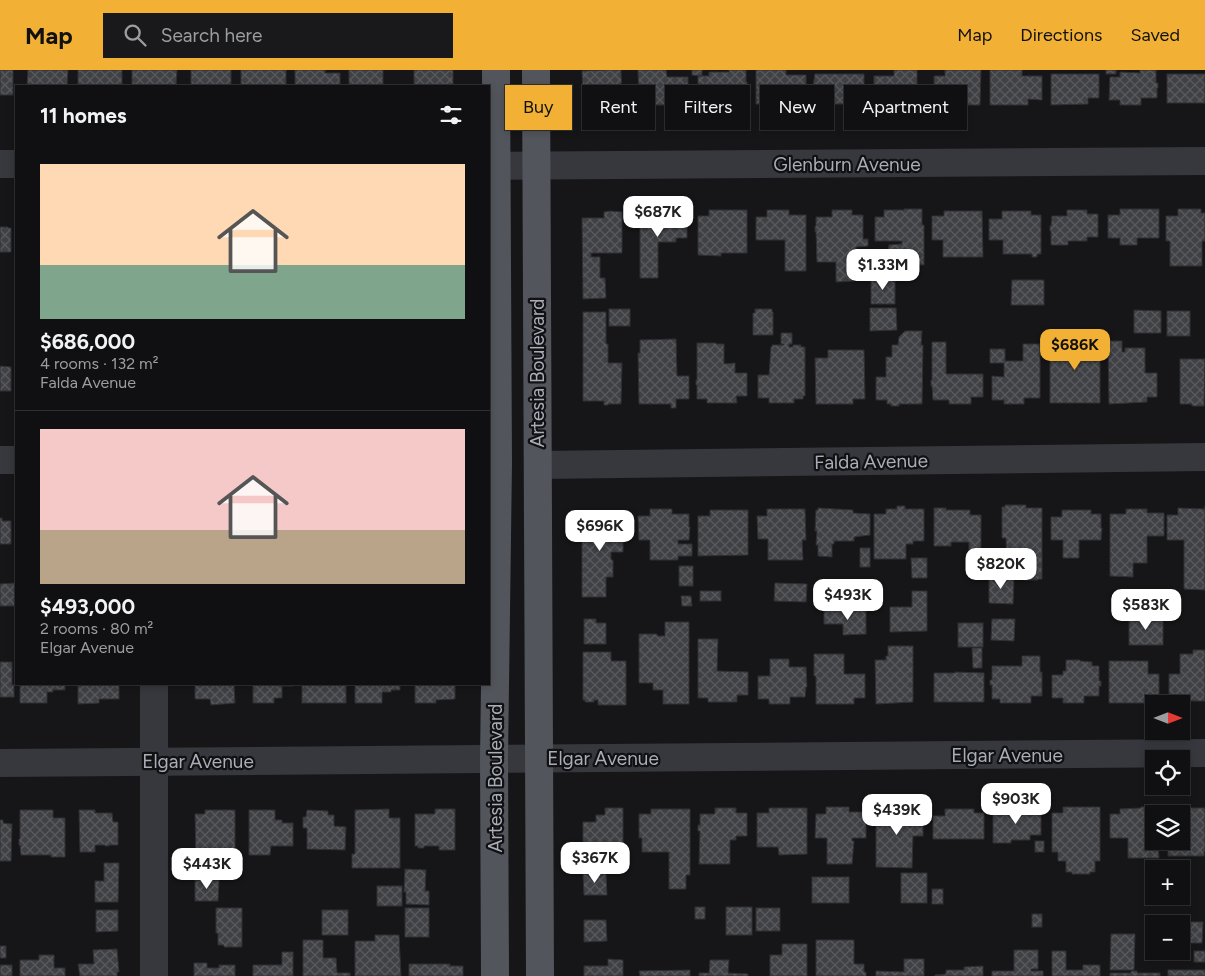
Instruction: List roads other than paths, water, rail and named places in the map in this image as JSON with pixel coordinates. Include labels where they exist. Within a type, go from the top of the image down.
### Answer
[{"type":"main road","name":"Artesia Boulevard","points":[[495,976],[494,759],[498,463],[492,166],[496,70]]},
{"type":"main road","name":"Artesia Boulevard","points":[[536,70],[540,976]]},
{"type":"street","name":"Glenburn Avenue","points":[[492,166],[1205,161]]},
{"type":"street","points":[[0,164],[15,164]]},
{"type":"street","name":"Falda Avenue","points":[[538,465],[1205,457]]},
{"type":"street","points":[[0,460],[15,460]]},
{"type":"street","points":[[154,685],[154,976]]},
{"type":"street","name":"Elgar Avenue","points":[[0,763],[1205,753]]}]
